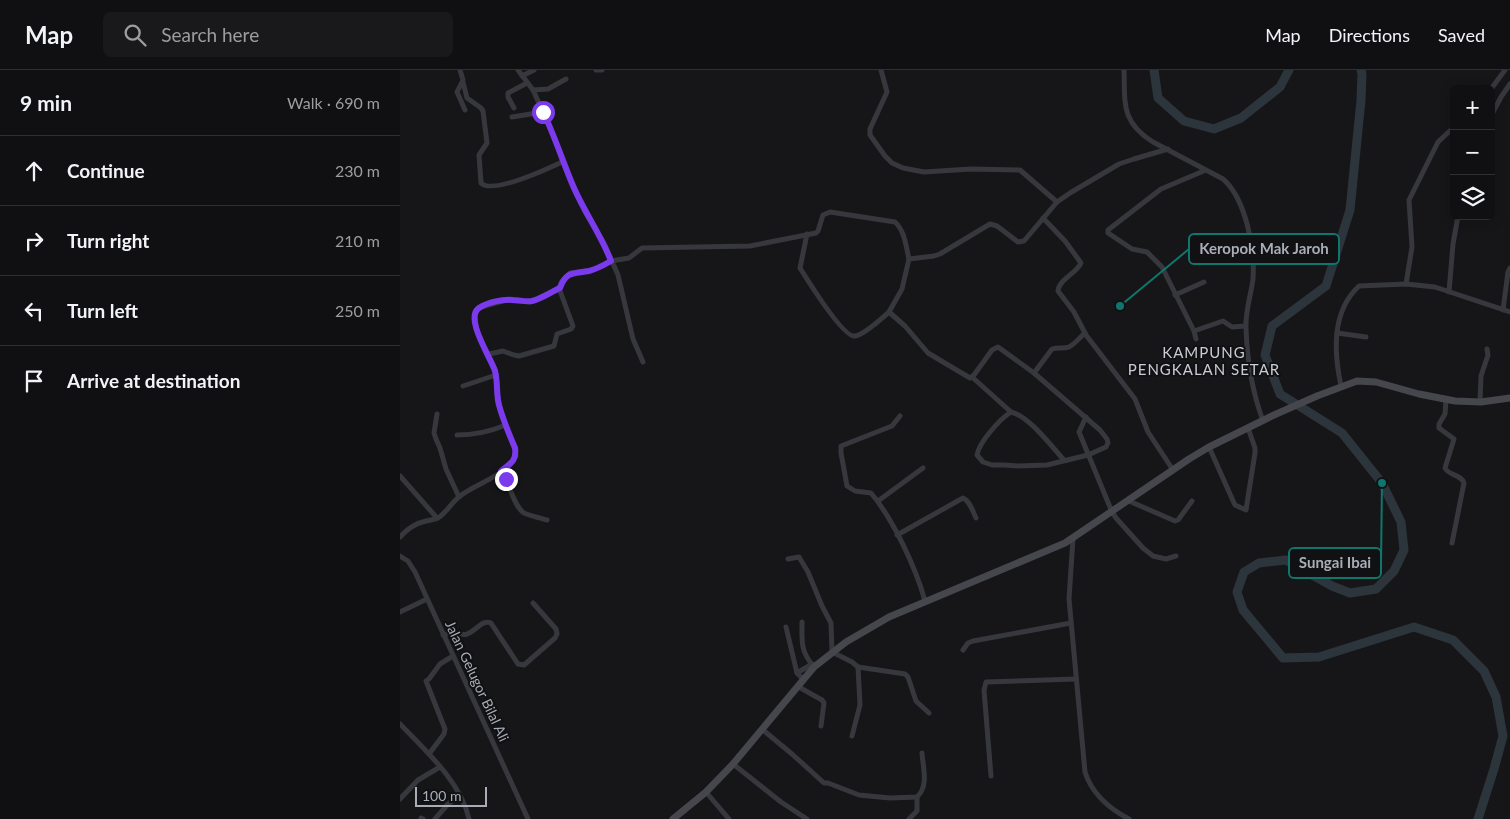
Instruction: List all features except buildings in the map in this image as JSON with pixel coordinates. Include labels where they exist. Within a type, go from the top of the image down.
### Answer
[{"type":"main road","points":[[673,819],[706,792],[733,764],[813,665],[889,617],[1060,546],[1209,447],[1274,415],[1357,381],[1369,381],[1446,400],[1469,403],[1510,398]]},
{"type":"street","points":[[460,70],[467,98],[483,111],[487,143],[479,155],[482,184],[484,186],[507,183],[535,175],[562,162]]},
{"type":"street","points":[[518,70],[532,90],[543,112],[562,162],[585,212],[604,244],[619,278],[633,339],[643,362]]},
{"type":"street","points":[[522,76],[534,70]]},
{"type":"street","points":[[596,70],[602,70]]},
{"type":"street","points":[[881,70],[887,92],[870,130],[870,135],[892,162],[903,168],[924,172],[971,169],[1020,170],[1057,202]]},
{"type":"street","points":[[1124,70],[1125,104],[1130,122],[1146,138],[1217,176],[1229,185],[1241,206],[1248,231],[1253,277],[1245,326],[1254,394],[1263,421]]},
{"type":"street","points":[[1493,85],[1505,70]]},
{"type":"street","points":[[532,90],[548,89],[566,79]]},
{"type":"street","points":[[462,82],[457,92],[465,110]]},
{"type":"street","points":[[514,108],[508,93],[527,84]]},
{"type":"street","points":[[1495,109],[1510,84]]},
{"type":"street","points":[[512,117],[543,112]]},
{"type":"street","points":[[1406,284],[1412,247],[1409,200],[1438,142],[1451,130]]},
{"type":"street","points":[[909,259],[940,254],[990,224],[997,226],[1021,243],[1057,202],[1120,164],[1168,150]]},
{"type":"street","points":[[1196,339],[1194,331],[1162,267],[1149,254],[1143,250],[1132,249],[1108,234],[1108,230],[1161,189],[1206,170]]},
{"type":"street","points":[[489,354],[502,351],[519,356],[554,346],[557,334],[571,329],[573,326],[560,288],[562,280],[570,273],[597,268],[611,261],[629,258],[642,248],[750,246],[807,234],[818,231],[823,215],[830,212],[888,220],[899,226],[909,259],[902,289],[890,312],[869,329],[855,336],[850,335],[816,294],[800,268],[807,234]]},
{"type":"street","points":[[1043,218],[1066,241],[1081,263],[1078,269],[1057,288],[1058,291],[1074,312],[1085,333],[1135,399],[1148,432],[1173,470]]},
{"type":"street","points":[[1448,292],[1457,220]]},
{"type":"street","points":[[1504,310],[1510,268]]},
{"type":"street","points":[[1176,295],[1204,282]]},
{"type":"street","points":[[1341,386],[1336,355],[1340,313],[1359,286],[1406,284],[1435,287],[1510,312]]},
{"type":"street","points":[[400,537],[414,526],[437,518],[459,497],[475,486],[492,478],[511,464],[516,456],[515,448],[499,406],[496,375],[489,354],[478,336],[475,315],[478,308],[506,300],[530,302],[560,288]]},
{"type":"street","points":[[890,312],[906,326],[928,353],[965,375],[972,377],[1011,412],[1034,427],[1064,460]]},
{"type":"street","points":[[1194,331],[1223,321],[1232,327],[1245,326]]},
{"type":"street","points":[[1034,373],[1052,349],[1067,348],[1085,333]]},
{"type":"street","points":[[1337,333],[1366,337]]},
{"type":"street","points":[[972,377],[992,350],[998,347],[1034,373],[1086,417],[1104,434],[1108,443],[1106,447],[1088,455],[1047,465],[992,465],[983,462],[977,455],[978,451],[994,428],[1011,412]]},
{"type":"street","points":[[1480,402],[1481,376],[1488,355],[1487,349]]},
{"type":"street","points":[[463,386],[496,375]]},
{"type":"street","points":[[1446,400],[1445,414],[1439,424],[1439,428],[1454,438],[1446,470],[1461,478],[1464,483],[1452,543]]},
{"type":"street","points":[[437,414],[434,433],[446,469],[459,497]]},
{"type":"street","points":[[900,416],[892,426],[841,446],[840,449],[847,486],[855,491],[872,493],[878,501],[918,578],[925,601]]},
{"type":"street","points":[[1086,417],[1079,432],[1112,512],[1148,552],[1159,558],[1166,559],[1176,556]]},
{"type":"street","points":[[457,435],[474,435],[506,425]]},
{"type":"street","points":[[1209,447],[1235,505],[1246,510],[1255,453],[1248,428]]},
{"type":"street","points":[[878,501],[922,468]]},
{"type":"street","points":[[501,471],[519,508],[524,512],[547,520]]},
{"type":"street","points":[[400,476],[437,518]]},
{"type":"street","points":[[897,535],[962,498],[966,499],[969,503],[976,518]]},
{"type":"street","points":[[1129,500],[1175,521],[1178,520],[1192,501]]},
{"type":"street","points":[[1073,538],[1069,599],[1085,772],[1102,801],[1129,819]]},
{"type":"street","name":"Jalan Gelugor Bilal Ali","points":[[400,556],[408,561],[413,568],[452,657],[528,819]]},
{"type":"street","points":[[788,559],[799,557],[805,566],[831,623],[832,652],[858,667],[905,674],[908,677],[918,704],[929,713]]},
{"type":"street","points":[[400,612],[426,599]]},
{"type":"street","points":[[443,636],[452,633],[468,634],[488,621],[518,664],[524,665],[555,638],[557,634],[556,629],[533,603]]},
{"type":"street","points":[[797,673],[813,665],[804,653],[802,622]]},
{"type":"street","points":[[963,650],[968,643],[973,641],[1071,623]]},
{"type":"street","points":[[786,627],[797,673],[803,679]]},
{"type":"street","points":[[429,754],[445,731],[426,681],[440,664],[452,657]]},
{"type":"street","points":[[852,736],[860,705],[858,667]]},
{"type":"street","points":[[991,776],[984,690],[986,682],[1076,679]]},
{"type":"street","points":[[797,686],[824,703],[821,726]]},
{"type":"street","points":[[400,724],[440,767],[460,796],[468,819]]},
{"type":"street","points":[[762,730],[781,744],[824,783],[859,795],[890,798],[917,797]]},
{"type":"street","points":[[909,819],[916,811],[917,797],[924,786],[922,753]]},
{"type":"street","points":[[733,764],[781,802],[807,819]]},
{"type":"street","points":[[400,799],[418,780],[440,767]]},
{"type":"street","points":[[706,792],[729,819]]},
{"type":"street","points":[[435,819],[448,804],[460,796]]},
{"type":"street","points":[[1116,819],[1118,813]]},
{"type":"waterway","points":[[1154,70],[1158,98],[1184,121],[1214,129],[1241,118],[1280,87],[1289,70]]},
{"type":"waterway","points":[[1361,70],[1361,100],[1350,210],[1326,286],[1272,326],[1265,355],[1280,394],[1342,433],[1382,483],[1401,522],[1404,550],[1394,571],[1376,589],[1350,593],[1332,586],[1286,560],[1259,563],[1244,572],[1237,592],[1243,610],[1283,658],[1319,657],[1414,627],[1453,640],[1484,671],[1496,697],[1503,736],[1478,819]]},
{"type":"place","name":"Keropok Mak Jaroh","points":[[1120,306]]},
{"type":"place","name":"Sungai Ibai","points":[[1382,483]]},
{"type":"district","name":"KAMPUNG PENGKALAN SETAR","points":[[1204,362]]},
{"type":"route","points":[[506,479],[501,471],[511,464],[516,456],[515,448],[499,406],[498,384],[494,368],[489,354],[478,336],[476,311],[478,308],[506,300],[530,302],[560,288],[562,280],[570,273],[597,268],[611,261],[604,244],[585,212],[562,162],[543,112]]}]
